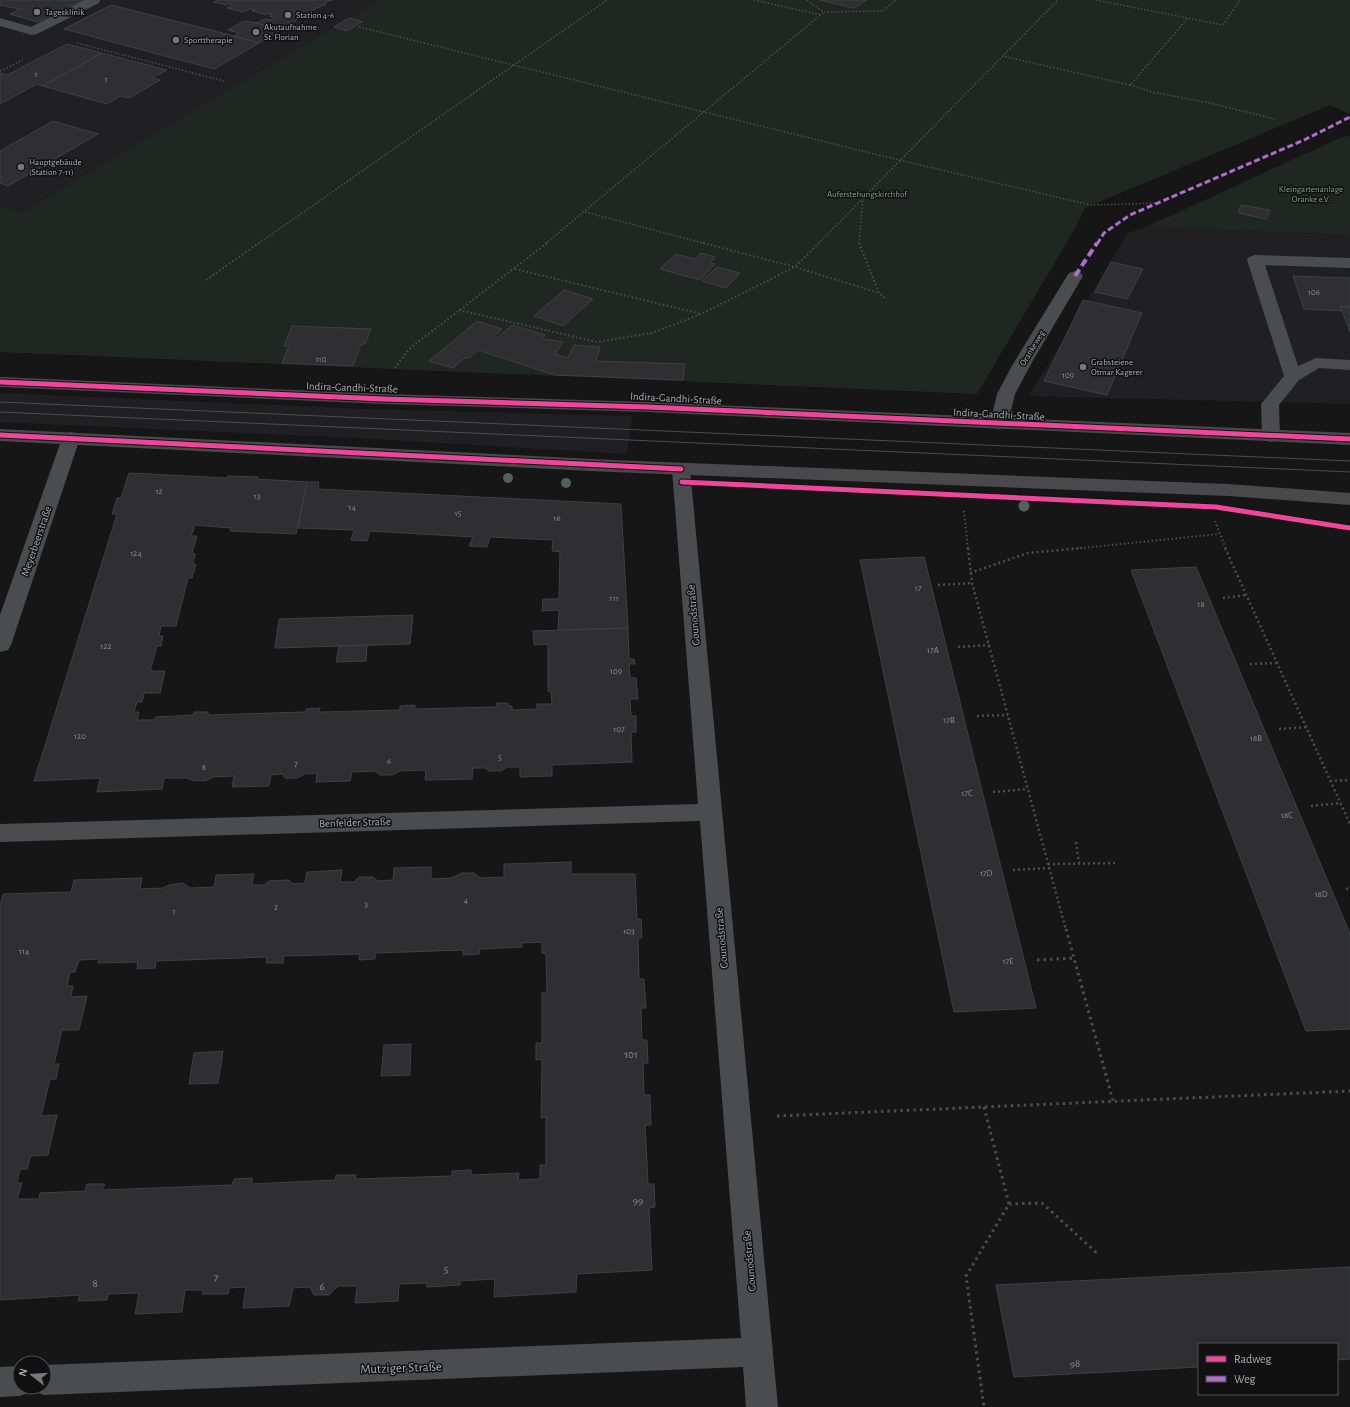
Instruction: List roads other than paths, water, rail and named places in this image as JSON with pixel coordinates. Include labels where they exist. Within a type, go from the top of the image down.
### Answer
[{"type":"main road","name":"Indira-Gandhi-Straße","points":[[0,382],[383,399],[659,407],[999,424],[1350,439]]},
{"type":"main road","points":[[0,435],[681,469],[1228,490],[1350,499]]},
{"type":"street","points":[[0,22],[32,31],[94,0]]},
{"type":"street","points":[[1293,376],[1255,260],[1350,262]]},
{"type":"street","name":"Orankeweg","points":[[999,424],[1006,394],[1022,364],[1075,276]]},
{"type":"street","points":[[1271,436],[1270,404],[1293,376],[1316,363],[1350,365]]},
{"type":"street","name":"Meyerbeerstraße","points":[[0,645],[72,438]]},
{"type":"street","name":"Gounodstraße","points":[[681,469],[762,1407]]},
{"type":"street","name":"Benfelder Straße","points":[[0,833],[710,812]]},
{"type":"street","name":"Mutziger Straße","points":[[52,1380],[757,1352]]},
{"type":"street","points":[[0,1382],[12,1381]]},
{"type":"tram line","points":[[0,402],[1350,461]]},
{"type":"tram line","points":[[0,412],[1350,472]]},
{"type":"place","name":"Tagesklinik","points":[[37,12]]},
{"type":"place","name":"Station 4-6","points":[[288,15]]},
{"type":"place","name":"Akutaufnahme St. Florian","points":[[256,32]]},
{"type":"place","name":"Sporttherapie","points":[[176,40]]},
{"type":"place","name":"Hauptgebäude (Station 7-11)","points":[[21,167]]},
{"type":"place","name":"Grabsteiene Otmar Kagerer","points":[[1083,367]]},
{"type":"park label","name":"Auferstehungskirchhof","points":[[867,194]]},
{"type":"park label","name":"Kleingartenanlage Oranke e.V.","points":[[1311,194]]}]
